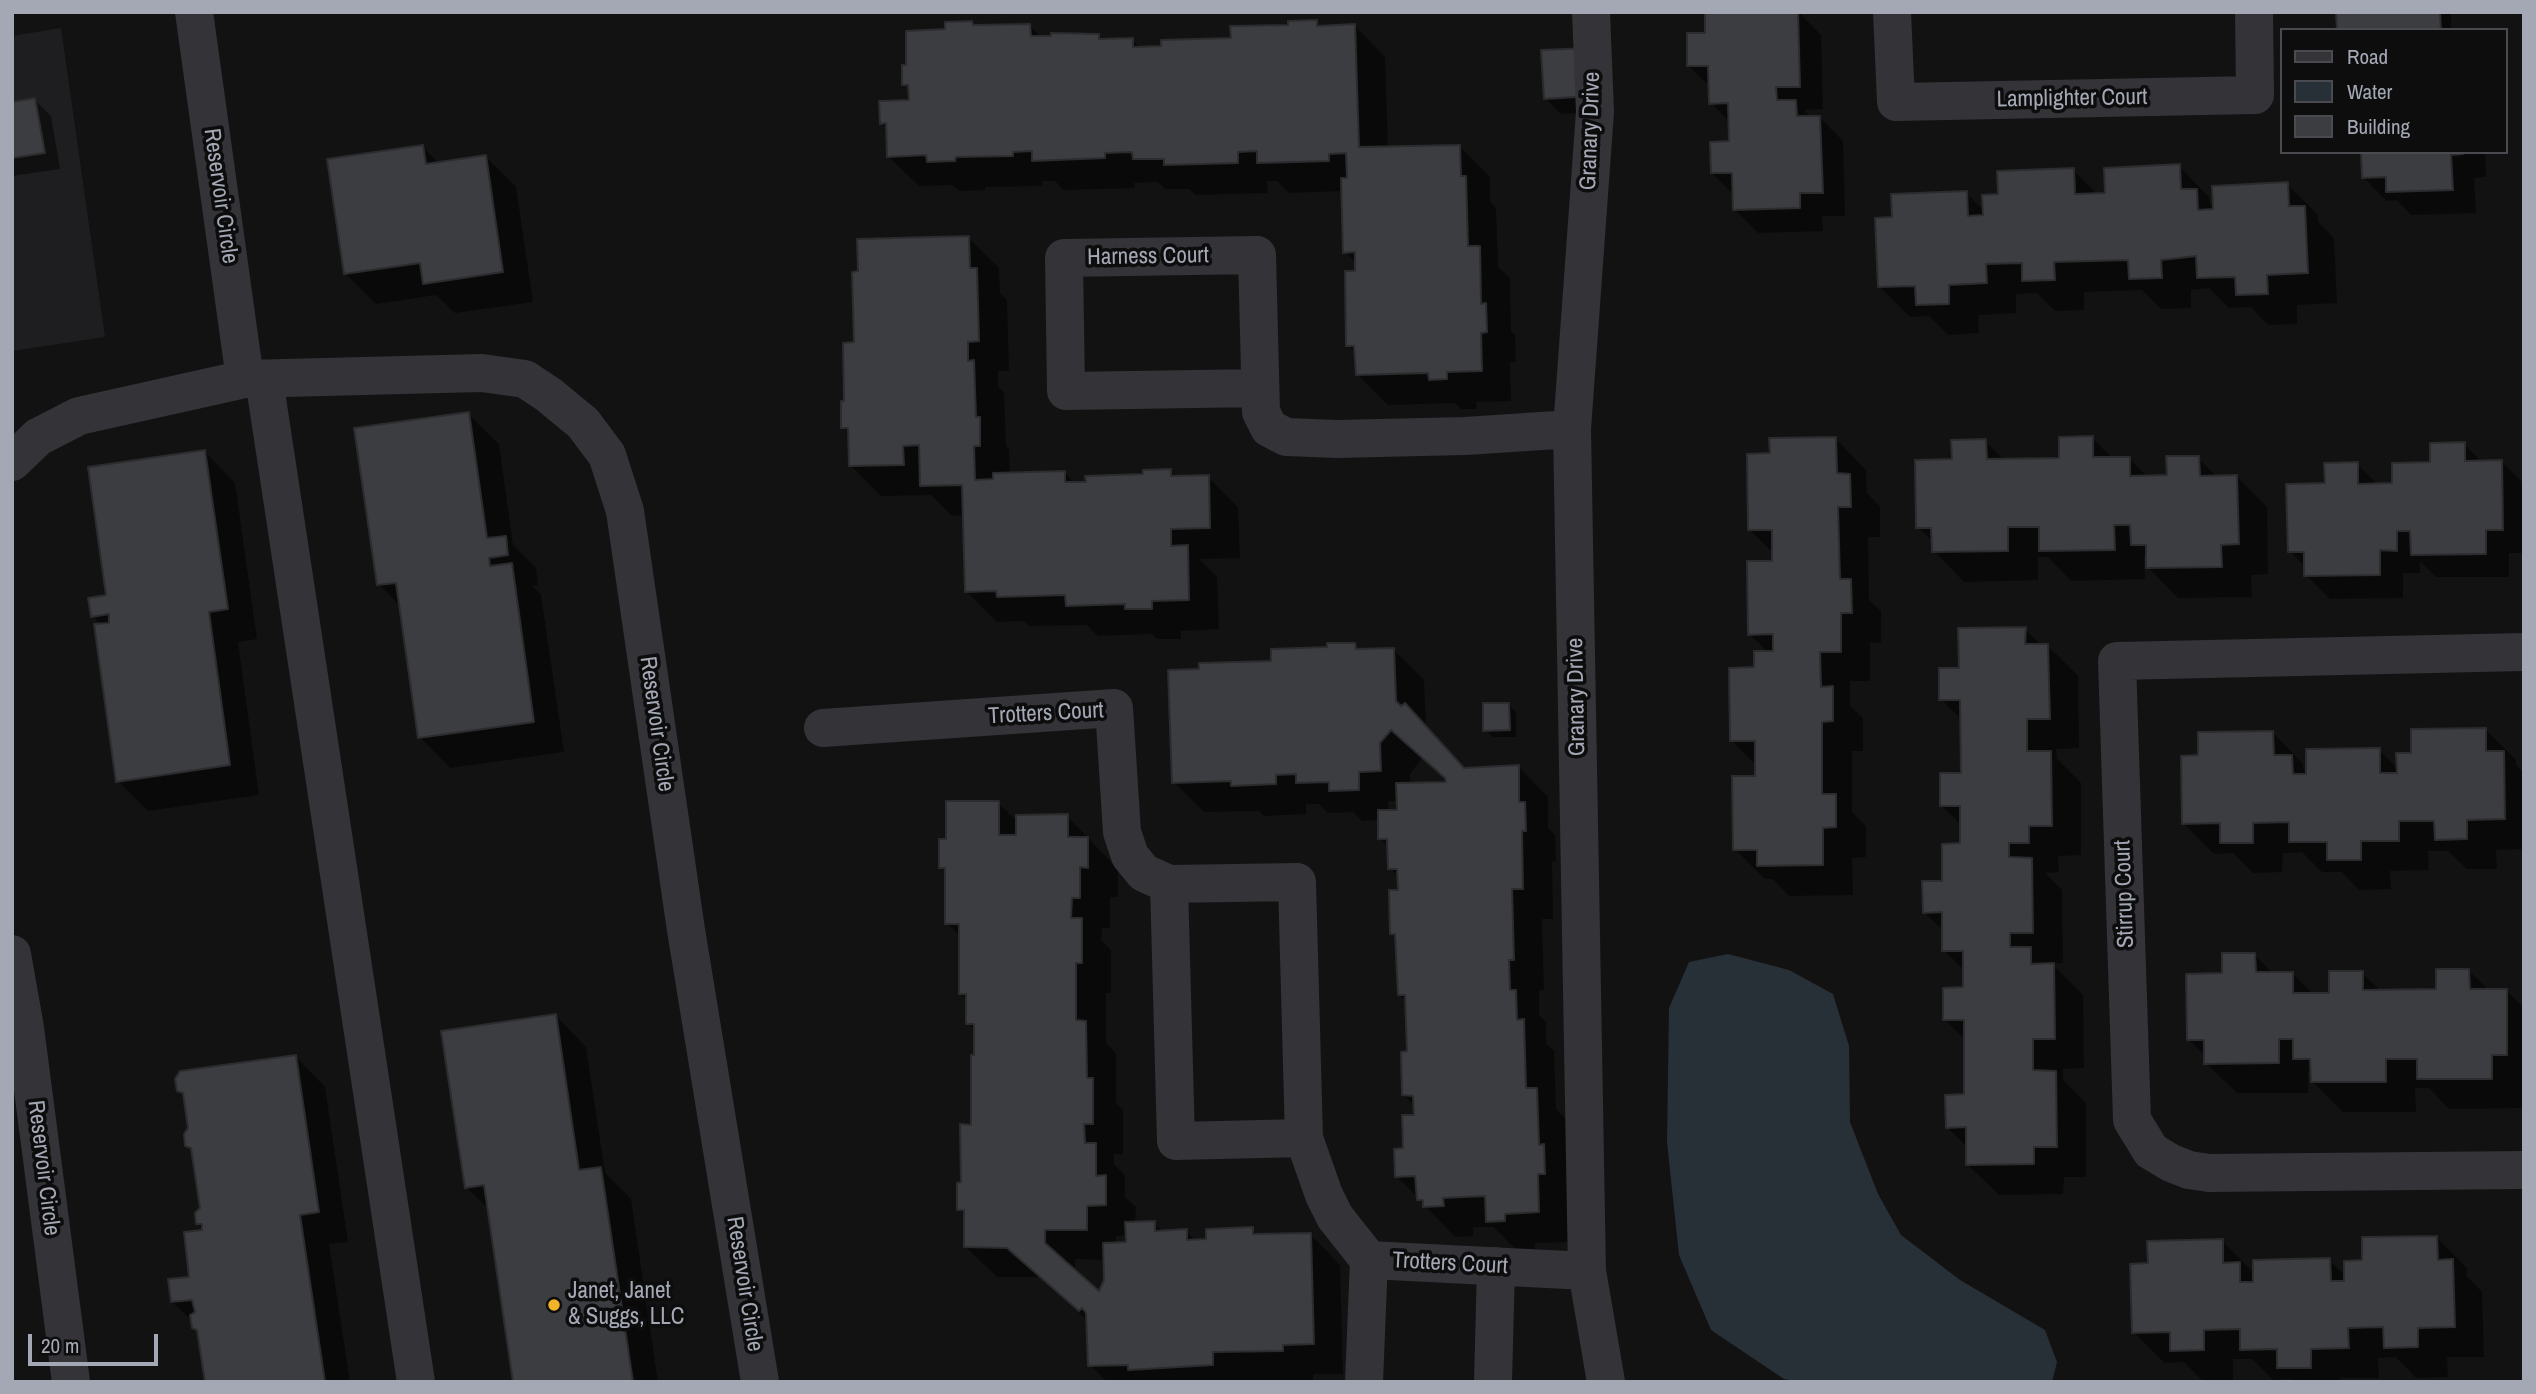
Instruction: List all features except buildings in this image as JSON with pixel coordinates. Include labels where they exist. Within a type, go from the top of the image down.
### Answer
[{"type":"street","name":"Reservoir Circle","points":[[194,12],[255,379]]},
{"type":"street","name":"Granary Drive","points":[[1591,12],[1595,112],[1572,429],[1587,1271],[1606,1382]]},
{"type":"street","name":"Lamplighter Court","points":[[1892,12],[1896,102],[2255,95],[2254,12]]},
{"type":"street","name":"Harness Court","points":[[1260,388],[1066,391],[1064,258],[1257,255],[1261,412],[1269,428],[1286,437],[1336,439],[1465,436],[1572,429]]},
{"type":"street","name":"Reservoir Circle","points":[[12,462],[38,437],[79,416],[255,379],[482,373],[525,379],[583,423],[607,455],[625,511],[686,930],[760,1382]]},
{"type":"street","points":[[255,379],[416,1382]]},
{"type":"street","name":"Stirrup Court","points":[[2524,653],[2117,661],[2132,1120],[2151,1150],[2171,1163],[2189,1170],[2209,1172],[2524,1170]]},
{"type":"street","name":"Trotters Court","points":[[823,728],[1114,708],[1122,832],[1130,856],[1144,873],[1169,884],[1297,882],[1304,1138],[1324,1195],[1335,1217],[1369,1259],[1587,1271]]},
{"type":"street","points":[[1169,884],[1176,1141],[1304,1138]]},
{"type":"street","name":"Reservoir Circle","points":[[12,954],[25,1028],[71,1382]]},
{"type":"street","points":[[1364,1382],[1369,1259]]},
{"type":"street","points":[[1493,1382],[1496,1266]]},
{"type":"shaded area","points":[[61,28],[105,337],[12,351],[12,36]]},
{"type":"water","points":[[1728,954],[1789,970],[1833,994],[1849,1046],[1850,1122],[1878,1194],[1901,1235],[1960,1280],[2045,1330],[2057,1362],[2052,1382],[1800,1382],[1784,1379],[1711,1330],[1679,1255],[1667,1142],[1669,1008],[1689,962]]},
{"type":"place","name":"Janet, Janet & Suggs, LLC","points":[[554,1305]]}]
